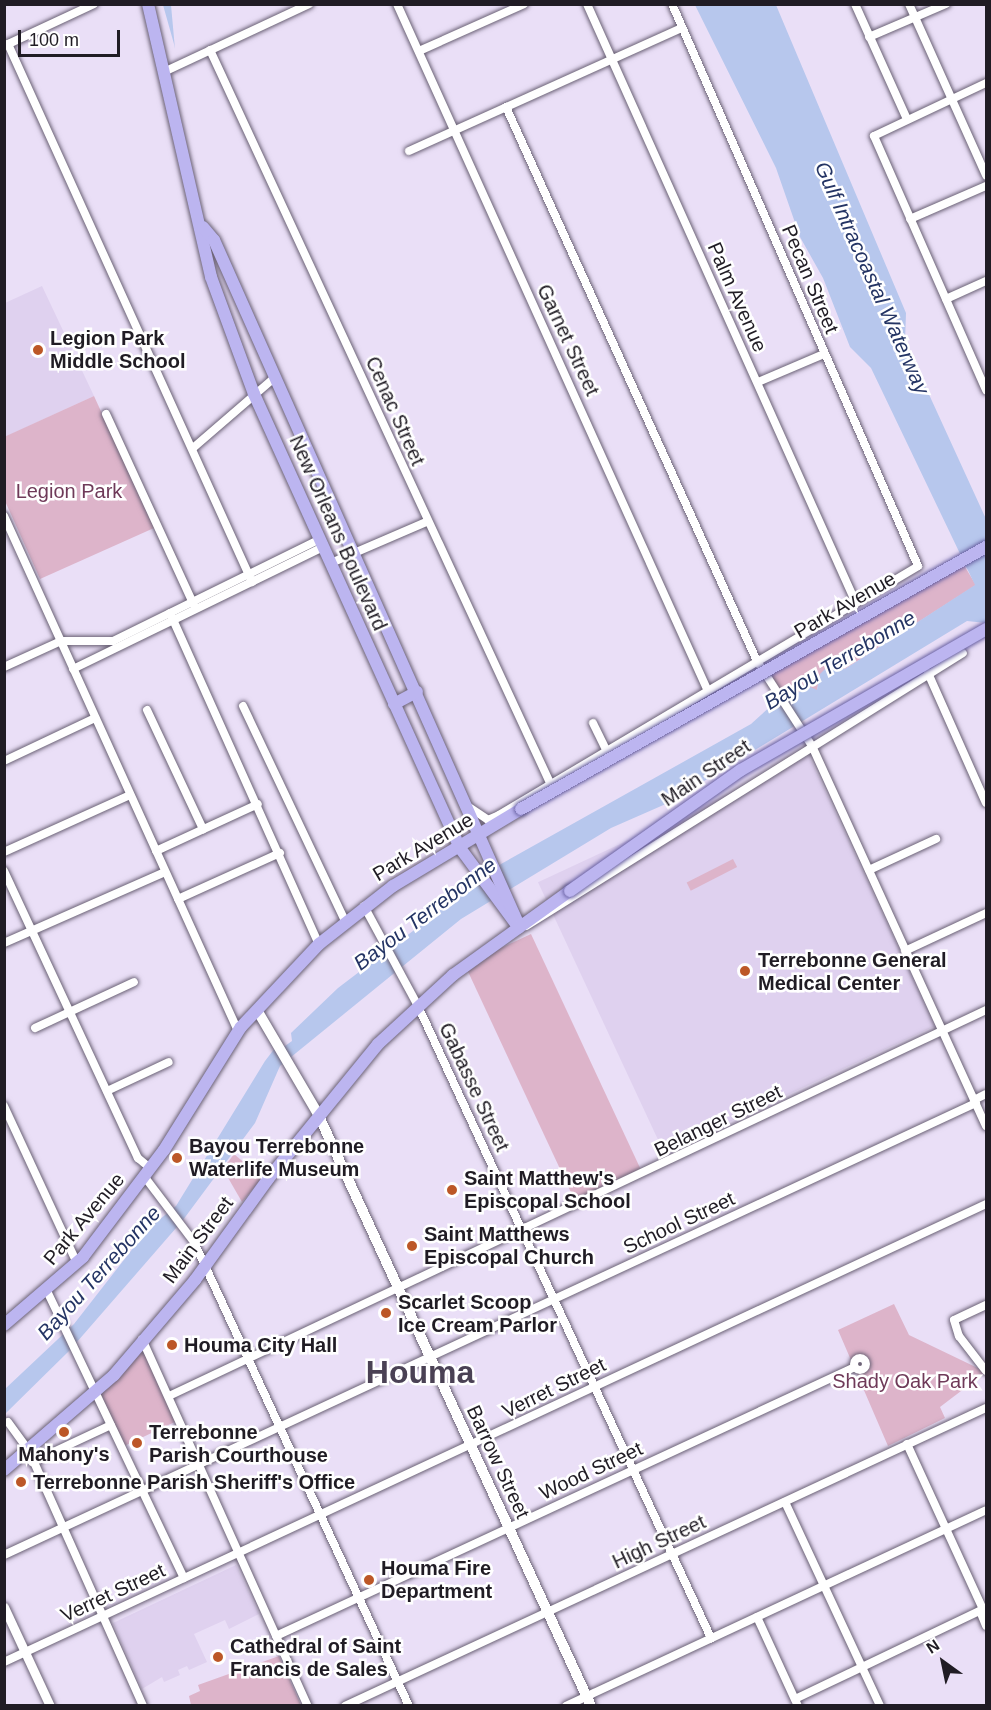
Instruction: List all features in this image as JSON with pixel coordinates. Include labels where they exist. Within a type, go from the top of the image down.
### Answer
[{"type":"main road","name":"New Orleans Boulevard","points":[[148,4],[203,227],[211,277],[254,394],[460,848],[497,904],[519,928]]},
{"type":"main road","name":"New Orleans Boulevard","points":[[203,227],[214,240],[273,379],[468,805],[519,928]]},
{"type":"main road","name":"Park Avenue","points":[[4,1325],[47,1292],[77,1263],[147,1172],[238,1031],[319,944],[345,921],[364,906],[481,836],[521,809],[987,547]]},
{"type":"main road","name":"Main Street","points":[[4,1470],[30,1456],[96,1394],[205,1264],[318,1114],[418,1006],[519,928],[741,770],[987,629]]},
{"type":"main road","points":[[394,704],[417,692]]},
{"type":"main road","name":"Barrow Street","points":[[257,1010],[293,1064],[318,1114],[589,1701]]},
{"type":"street","points":[[94,4],[6,45],[193,448],[250,579]]},
{"type":"street","points":[[166,71],[309,4]]},
{"type":"street","name":"Garnet Street","points":[[397,4],[707,689]]},
{"type":"street","points":[[418,51],[524,4]]},
{"type":"street","name":"Palm Avenue","points":[[586,4],[856,603]]},
{"type":"street","name":"Pecan Street","points":[[672,4],[918,566],[856,603]]},
{"type":"street","points":[[855,4],[906,117]]},
{"type":"street","points":[[909,4],[987,176]]},
{"type":"street","points":[[869,37],[946,4]]},
{"type":"street","points":[[409,151],[682,28]]},
{"type":"street","name":"Cenac Street","points":[[210,50],[426,522],[550,785]]},
{"type":"street","points":[[987,83],[906,117],[874,136],[946,299],[984,378],[987,390]]},
{"type":"street","points":[[506,107],[757,661],[812,746],[987,1125]]},
{"type":"street","points":[[910,219],[987,186]]},
{"type":"street","points":[[946,299],[987,281]]},
{"type":"street","points":[[758,382],[824,354]]},
{"type":"street","points":[[193,448],[273,379]]},
{"type":"street","points":[[106,414],[194,606]]},
{"type":"street","points":[[4,516],[8,535],[74,669],[238,1031]]},
{"type":"street","points":[[331,563],[426,522]]},
{"type":"street","points":[[74,669],[119,642],[321,543]]},
{"type":"street","points":[[468,805],[488,820],[856,603]]},
{"type":"street","points":[[171,616],[258,804],[319,944]]},
{"type":"street","points":[[4,667],[61,641],[96,645],[119,642]]},
{"type":"street","name":"Main Street","points":[[519,928],[537,923],[812,746],[963,653]]},
{"type":"street","points":[[928,673],[987,803]]},
{"type":"street","points":[[243,706],[345,921]]},
{"type":"street","points":[[147,710],[203,829]]},
{"type":"street","points":[[4,761],[95,718]]},
{"type":"street","points":[[593,723],[606,750]]},
{"type":"street","points":[[4,852],[130,795]]},
{"type":"street","points":[[156,851],[258,804]]},
{"type":"street","points":[[869,870],[936,839]]},
{"type":"street","points":[[178,899],[280,853]]},
{"type":"street","points":[[4,871],[138,1158],[164,1206],[184,1229],[205,1264],[246,1359],[409,1706]]},
{"type":"street","points":[[4,943],[165,872]]},
{"type":"street","name":"Gabasse Street","points":[[364,906],[418,1006],[711,1638]]},
{"type":"street","points":[[905,951],[987,913]]},
{"type":"street","points":[[35,1028],[134,982]]},
{"type":"street","name":"Belanger Street","points":[[169,1396],[987,1010]]},
{"type":"street","points":[[107,1091],[169,1062]]},
{"type":"street","name":"School Street","points":[[4,1555],[430,1358],[975,1102],[987,1094]]},
{"type":"street","points":[[4,1106],[77,1263]]},
{"type":"street","name":"Verret Street","points":[[4,1662],[987,1204]]},
{"type":"street","points":[[47,1292],[184,1578]]},
{"type":"street","points":[[987,1305],[954,1320],[959,1336],[987,1371]]},
{"type":"street","points":[[142,1339],[308,1706]]},
{"type":"street","name":"Wood Street","points":[[276,1636],[855,1366]]},
{"type":"street","name":"High Street","points":[[345,1706],[987,1408]]},
{"type":"street","points":[[8,1422],[30,1456],[143,1706]]},
{"type":"street","points":[[30,1456],[111,1425]]},
{"type":"street","points":[[907,1444],[983,1610],[987,1626]]},
{"type":"street","points":[[785,1502],[880,1706]]},
{"type":"street","points":[[566,1706],[589,1701],[711,1638],[987,1509]]},
{"type":"street","points":[[4,1606],[50,1706]]},
{"type":"street","points":[[757,1617],[797,1702],[983,1610]]},
{"type":"shaded area","name":"Legion Park Middle School","points":[[42,286],[94,396],[5,437],[5,303]]},
{"type":"shaded area","name":"Terrebonne General Medical Center","points":[[809,756],[935,1026],[664,1152],[538,882]]},
{"type":"shaded area","points":[[236,1565],[259,1614],[229,1629],[225,1620],[194,1634],[207,1662],[189,1670],[187,1666],[178,1670],[180,1675],[164,1682],[162,1677],[142,1689],[113,1623]]},
{"type":"green space","name":"Legion Park","points":[[94,396],[154,528],[40,579],[5,501],[4,437]]},
{"type":"green space","points":[[962,562],[976,585],[845,669],[820,675],[817,690],[782,698],[764,672]]},
{"type":"green space","points":[[733,859],[737,867],[691,891],[687,883]]},
{"type":"green space","points":[[531,934],[640,1169],[574,1200],[465,965]]},
{"type":"green space","points":[[234,1154],[262,1178],[242,1202],[223,1169]]},
{"type":"green space","name":"Shady Oak Park","points":[[894,1304],[909,1335],[986,1372],[940,1407],[945,1418],[888,1446],[838,1330]]},
{"type":"green space","points":[[142,1339],[179,1420],[122,1447],[96,1394]]},
{"type":"green space","points":[[279,1656],[301,1705],[191,1705],[189,1696],[200,1691],[198,1685]]},
{"type":"water","points":[[163,5],[171,5],[175,49],[174,44]]},
{"type":"water","name":"Gulf Intracoastal Waterway","points":[[695,5],[776,5],[906,313],[905,342],[986,519],[986,623],[967,621],[668,803],[611,828],[461,919],[280,1066],[255,1123],[183,1220],[70,1350],[5,1414],[5,1389],[74,1324],[148,1229],[176,1206],[265,1061],[275,1048],[278,1051],[292,1041],[291,1033],[338,988],[501,864],[751,724],[774,703],[810,687],[817,690],[820,674],[831,663],[845,669],[975,585],[871,368],[850,347],[823,278],[800,237],[776,168]]},
{"type":"place","name":"Legion Park Middle School","points":[[38,350]]},
{"type":"place","name":"Terrebonne General Medical Center","points":[[745,971]]},
{"type":"place","name":"Bayou Terrebonne Waterlife Museum","points":[[177,1158]]},
{"type":"place","name":"Saint Matthew's Episcopal School","points":[[452,1190]]},
{"type":"place","name":"Saint Matthews Episcopal Church","points":[[412,1246]]},
{"type":"place","name":"Scarlet Scoop Ice Cream Parlor","points":[[386,1313]]},
{"type":"place","name":"Houma City Hall","points":[[172,1345]]},
{"type":"place","name":"Mahony's","points":[[64,1432]]},
{"type":"place","name":"Terrebonne Parish Courthouse","points":[[137,1443]]},
{"type":"place","name":"Terrebonne Parish Sheriff's Office","points":[[21,1482]]},
{"type":"place","name":"Houma Fire Department","points":[[369,1580]]},
{"type":"place","name":"Cathedral of Saint Francis de Sales","points":[[218,1657]]},
{"type":"district","name":"Houma","points":[[420,1372]]},
{"type":"water label","name":"Bayou Terrebonne","points":[[840,660]]},
{"type":"water label","name":"Bayou Terrebonne","points":[[425,914]]},
{"type":"water label","name":"Bayou Terrebonne","points":[[99,1273]]}]
